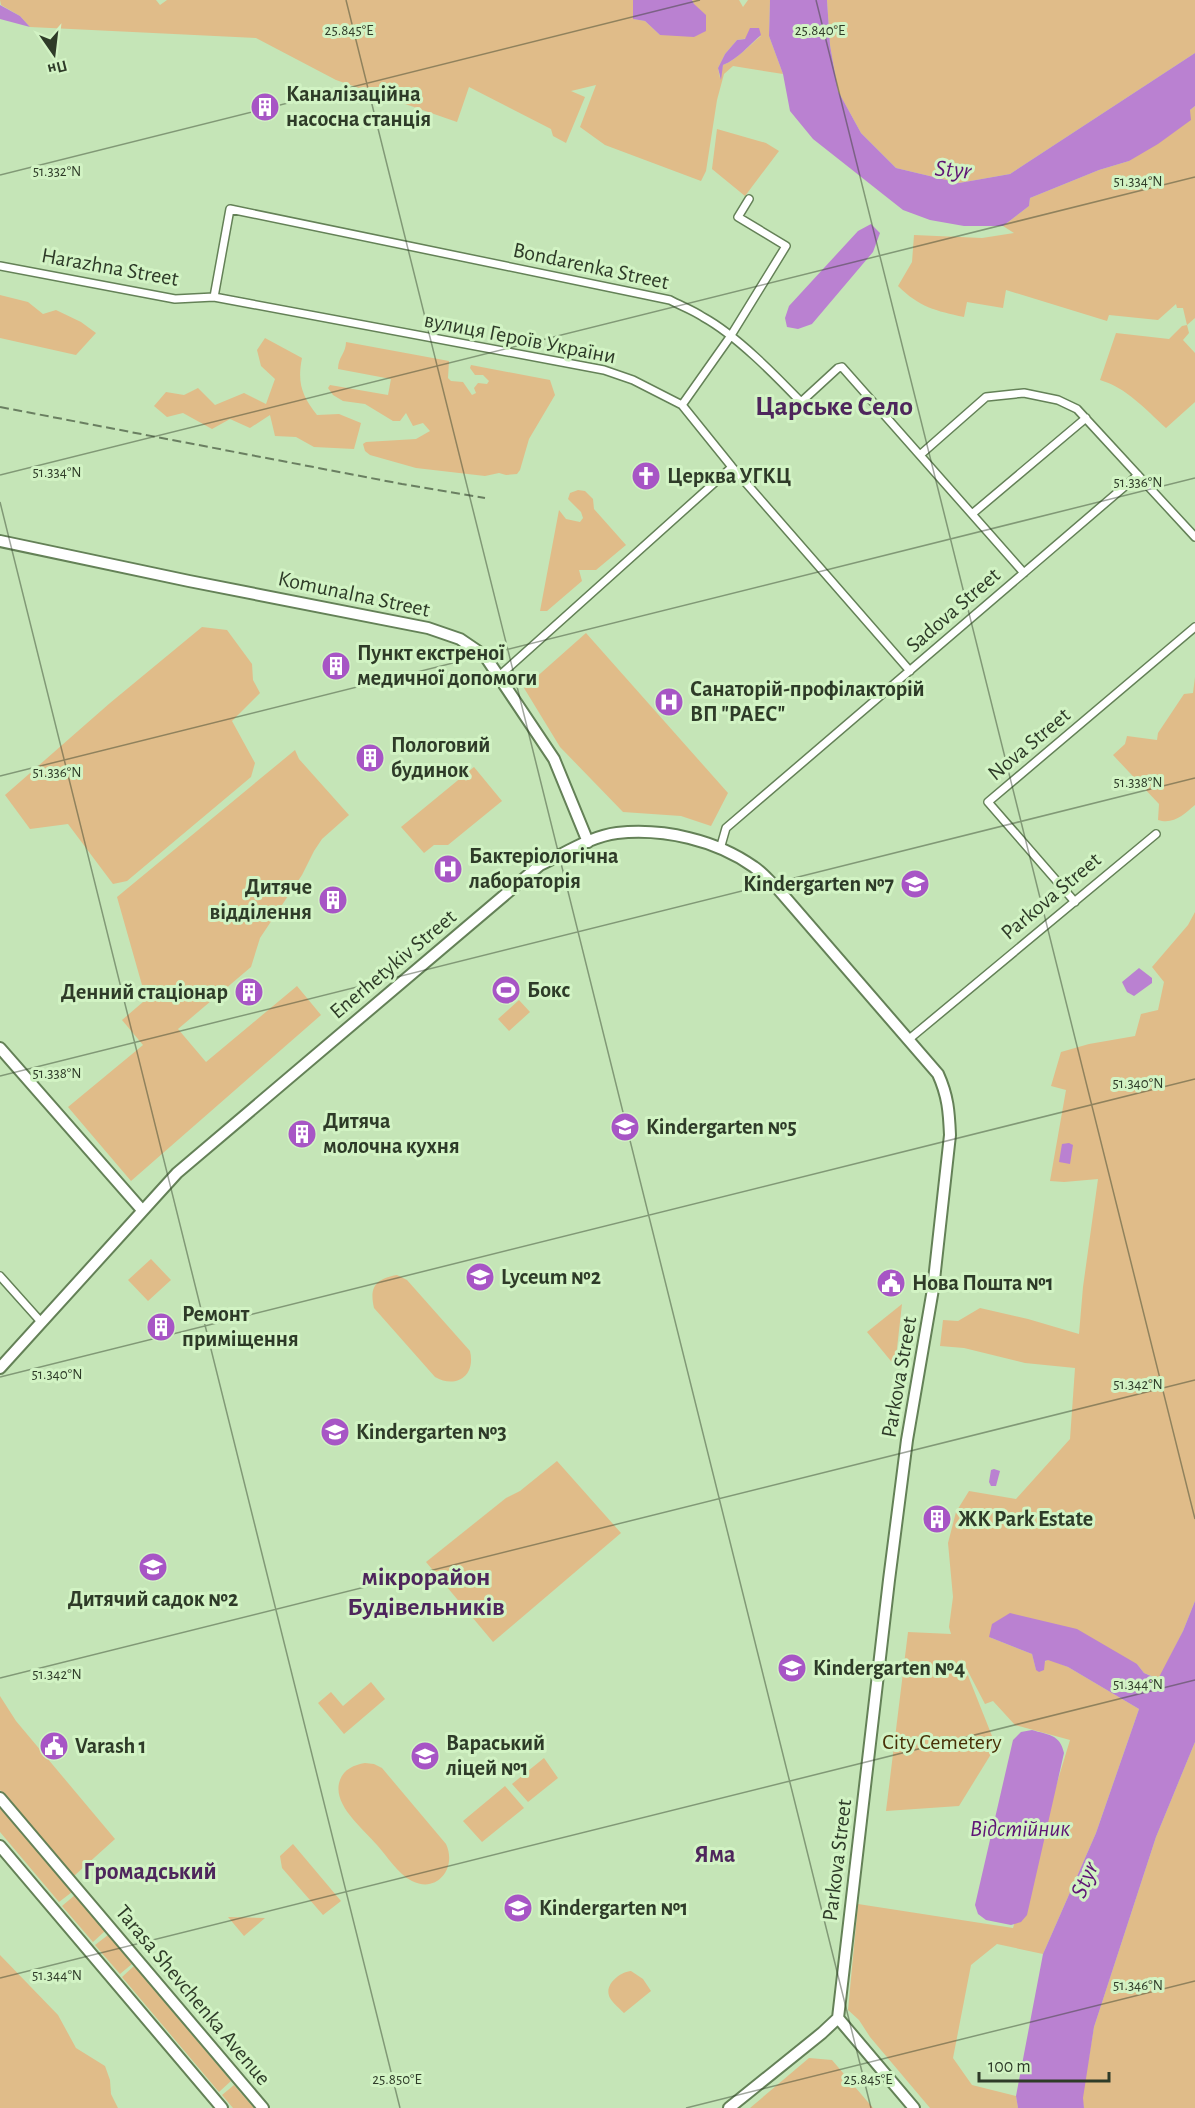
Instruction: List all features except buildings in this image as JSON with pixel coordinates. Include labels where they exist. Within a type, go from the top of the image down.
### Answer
[{"type":"street","points":[[682,405],[730,337],[786,246],[738,217],[749,199]]},
{"type":"street","name":"Bondarenka Street","points":[[214,297],[230,209],[670,300],[705,317],[774,374],[801,402],[842,367],[1024,573]]},
{"type":"street","name":"Harazhna Street","points":[[0,266],[176,299],[214,297]]},
{"type":"street","name":"вулиця Героїв України","points":[[214,297],[604,370],[633,380],[682,405],[732,467],[910,670]]},
{"type":"street","points":[[920,455],[986,397],[1024,393],[1058,399],[1077,409],[1086,418],[1195,537]]},
{"type":"street","points":[[972,514],[1086,418]]},
{"type":"street","points":[[498,677],[732,467]]},
{"type":"street","name":"Sadova Street","points":[[720,849],[726,828],[1138,475]]},
{"type":"street","name":"Komunalna Street","points":[[0,541],[189,582],[428,628],[460,639],[485,656],[554,759],[588,842]]},
{"type":"street","name":"Nova Street","points":[[1075,902],[987,802],[1195,627]]},
{"type":"street","name":"Enerhetykiv Street","points":[[0,1368],[142,1210],[189,1163],[540,865],[588,842],[616,833],[659,833],[693,838],[754,867],[778,890],[908,1040]]},
{"type":"street","name":"Parkova Street","points":[[838,2018],[889,1580],[907,1440],[933,1289],[950,1136],[947,1095],[938,1074],[908,1040],[1156,834]]},
{"type":"street","points":[[0,1048],[142,1210]]},
{"type":"street","points":[[0,1276],[42,1323]]},
{"type":"street","name":"Tarasa Shevchenka Avenue","points":[[0,1798],[263,2108]]},
{"type":"street","points":[[0,1846],[222,2108]]},
{"type":"street","points":[[729,2108],[838,2018],[914,2108]]},
{"type":"green space","points":[[0,0],[156,0],[160,5],[167,0],[633,0],[633,19],[645,21],[660,35],[694,4],[692,0],[739,0],[743,7],[748,0],[770,0],[769,36],[783,74],[733,66],[724,74],[717,100],[706,171],[701,181],[605,145],[580,127],[596,85],[571,91],[585,97],[566,143],[553,136],[551,129],[469,87],[457,122],[336,80],[256,38],[30,27],[20,16],[1,5]],"holes":[[[761,36],[738,56],[723,65],[720,78],[718,68],[725,54],[737,40]]]},
{"type":"green space","points":[[827,0],[1195,0],[1195,53],[1010,174],[959,183],[896,168],[861,133],[838,91],[830,45]]},
{"type":"green space","points":[[1195,106],[1195,318],[1187,325],[1183,308],[1177,308],[1176,304],[1158,320],[1109,315],[1107,321],[1006,290],[1003,308],[967,302],[964,317],[928,307],[913,299],[898,286],[912,262],[914,235],[982,238],[1014,233],[1003,226],[1029,206],[1030,198],[1099,170],[1129,161]]},
{"type":"green space","points":[[717,129],[766,143],[779,151],[745,196],[712,169]]},
{"type":"green space","points":[[0,295],[28,302],[43,314],[56,310],[81,322],[96,333],[76,355],[0,338]]},
{"type":"green space","points":[[1187,325],[1189,333],[1183,340],[1195,353],[1195,402],[1166,428],[1119,388],[1100,380],[1116,333],[1169,339],[1182,326]]},
{"type":"green space","points":[[265,338],[302,358],[300,375],[302,389],[317,415],[339,414],[361,423],[354,449],[314,447],[296,437],[275,436],[270,415],[250,428],[230,419],[212,429],[183,413],[167,417],[154,406],[166,392],[184,395],[198,388],[215,405],[244,393],[266,404],[275,379],[261,366],[257,350]]},
{"type":"green space","points":[[346,342],[449,361],[448,378],[451,381],[463,382],[472,395],[476,393],[474,388],[478,383],[487,384],[489,381],[483,375],[475,375],[470,368],[471,365],[550,380],[555,395],[529,439],[517,474],[499,473],[485,476],[416,468],[370,455],[365,451],[363,444],[366,442],[416,439],[430,431],[423,423],[413,426],[406,413],[400,421],[393,421],[365,404],[343,401],[333,395],[328,388],[330,385],[388,395],[391,379],[338,369]]},
{"type":"green space","points":[[578,490],[585,491],[593,499],[594,509],[626,545],[596,570],[579,570],[582,581],[547,611],[540,611],[559,510],[566,519],[580,522],[583,518],[581,512],[568,499],[570,493]]},
{"type":"green space","points":[[202,627],[227,630],[252,664],[253,680],[260,693],[232,721],[255,763],[251,777],[127,881],[113,884],[68,824],[30,829],[5,795],[110,703]]},
{"type":"green space","points":[[586,633],[728,793],[711,826],[681,816],[623,812],[560,747],[524,688]]},
{"type":"green space","points":[[1195,677],[1195,805],[1174,820],[1158,820],[1159,804],[1113,755],[1125,744],[1127,736],[1157,740],[1158,733],[1184,694],[1193,693]]},
{"type":"green space","points":[[295,750],[299,759],[349,815],[322,839],[314,851],[302,875],[260,938],[251,967],[178,1029],[206,1062],[297,986],[321,1015],[131,1181],[68,1107],[143,1045],[122,1020],[150,996],[142,985],[117,897]]},
{"type":"green space","points":[[474,767],[502,801],[448,845],[434,845],[424,853],[401,827]]},
{"type":"green space","name":"City Cemetery","points":[[1195,912],[1195,1601],[1159,1679],[1144,1673],[1137,1664],[989,1637],[1032,1654],[1036,1670],[1048,1659],[1068,1667],[1139,1709],[1096,1833],[1043,1954],[997,1944],[971,1965],[953,2058],[972,2085],[1016,2096],[1018,2108],[930,2108],[870,2037],[859,2020],[848,2010],[858,1904],[1013,1928],[1070,1740],[1015,1725],[993,1701],[985,1704],[961,1658],[996,1746],[959,1806],[886,1811],[908,1632],[951,1634],[949,1627],[953,1597],[948,1543],[956,1512],[969,1491],[1016,1499],[1070,1439],[1075,1368],[1025,1363],[964,1348],[940,1346],[943,1320],[958,1321],[980,1308],[1079,1334],[1098,1179],[1050,1181],[1066,1090],[1051,1086],[1061,1052],[1089,1044],[1135,1036],[1141,1014],[1158,1010],[1164,982],[1152,967],[1188,925]]},
{"type":"green space","points":[[519,1000],[530,1012],[509,1031],[498,1019]]},
{"type":"green space","points":[[151,1259],[171,1280],[148,1301],[128,1280]]},
{"type":"green space","points":[[397,1275],[407,1280],[470,1351],[470,1367],[463,1378],[450,1382],[435,1377],[374,1308],[373,1294],[376,1285],[379,1281]]},
{"type":"green space","points":[[902,1304],[895,1366],[867,1332]]},
{"type":"green space","points":[[557,1461],[621,1533],[493,1642],[426,1562],[506,1498],[520,1491]]},
{"type":"green space","points":[[371,1682],[385,1699],[344,1734],[318,1703],[331,1692],[343,1706]]},
{"type":"green space","points":[[0,1696],[16,1721],[115,1839],[74,1876],[0,1790]]},
{"type":"green space","points":[[1195,1742],[1195,2108],[1084,2108],[1082,2098],[1094,2027],[1156,1837]]},
{"type":"green space","points":[[544,1758],[558,1778],[528,1802],[512,1784]]},
{"type":"green space","points":[[365,1763],[382,1768],[446,1844],[449,1861],[443,1876],[437,1881],[421,1884],[407,1878],[344,1807],[338,1789],[340,1780],[350,1768]]},
{"type":"green space","points":[[505,1786],[524,1808],[482,1842],[463,1821]]},
{"type":"green space","points":[[0,1806],[72,1892],[59,1902],[0,1832]]},
{"type":"green space","points":[[293,1844],[341,1901],[323,1915],[282,1868],[280,1856]]},
{"type":"green space","points":[[75,1895],[105,1931],[93,1942],[62,1906]]},
{"type":"green space","points":[[228,1917],[265,1918],[244,1936]]},
{"type":"green space","points":[[108,1935],[132,1964],[120,1974],[95,1945]]},
{"type":"green space","points":[[0,1955],[58,2015],[76,2048],[105,2066],[110,2080],[111,2094],[118,2108],[0,2108]]},
{"type":"green space","points":[[134,1966],[231,2081],[219,2092],[122,1977]]},
{"type":"green space","points":[[631,1971],[643,1979],[651,1991],[624,2013],[608,1993],[614,1980]]},
{"type":"green space","points":[[809,2058],[832,2060],[873,2108],[750,2108]]},
{"type":"green space","points":[[234,2085],[254,2108],[233,2108],[222,2095]]},
{"type":"water","points":[[633,0],[692,0],[706,15],[706,31],[694,37],[660,35],[645,21],[633,19]]},
{"type":"water","name":"Styr","points":[[770,0],[827,0],[830,45],[838,91],[861,133],[896,168],[959,183],[1010,174],[1195,53],[1195,106],[1190,110],[1191,120],[1158,144],[1129,161],[1099,170],[1030,198],[1029,206],[1003,226],[964,226],[930,220],[903,210],[813,139],[790,111],[783,74],[769,36]]},
{"type":"water","points":[[0,5],[20,16],[30,27],[0,19]]},
{"type":"water","points":[[750,28],[759,28],[761,35],[738,56],[723,65],[721,80],[718,68],[725,54],[737,40],[745,39]]},
{"type":"water","points":[[871,224],[880,233],[873,252],[812,324],[798,329],[787,327],[785,318],[789,306],[858,231]]},
{"type":"water","points":[[1139,968],[1152,978],[1152,983],[1134,996],[1127,992],[1122,982]]},
{"type":"water","points":[[1062,1144],[1073,1145],[1070,1164],[1059,1162]]},
{"type":"water","points":[[991,1470],[1000,1471],[996,1486],[991,1486],[989,1482]]},
{"type":"water","name":"Styr","points":[[1195,1601],[1195,1742],[1156,1837],[1094,2027],[1083,2098],[1084,2108],[1018,2108],[1016,2096],[1043,1954],[1096,1833],[1139,1709],[1068,1667],[1048,1660],[1045,1661],[1044,1670],[1039,1672],[1036,1670],[1032,1654],[989,1637],[992,1624],[1010,1613],[1077,1629],[1137,1664],[1144,1673],[1158,1679],[1183,1631]]},
{"type":"water","name":"Відстійник","points":[[1032,1730],[1048,1734],[1056,1739],[1060,1742],[1064,1753],[1027,1915],[1021,1922],[1011,1925],[986,1920],[978,1914],[975,1905],[1013,1740],[1021,1732]]},
{"type":"railway","points":[[0,407],[485,498]]},
{"type":"place","name":"Каналізаційна насосна станція","points":[[265,107]]},
{"type":"place","name":"Церква УГКЦ","points":[[646,476]]},
{"type":"place","name":"Пункт екстреної медичної допомоги","points":[[336,666]]},
{"type":"place","name":"Санаторій-профілакторій ВП \"РАЕС\"","points":[[669,702]]},
{"type":"place","name":"Пологовий будинок","points":[[370,758]]},
{"type":"place","name":"Бактеріологічна лабораторія","points":[[448,869]]},
{"type":"place","name":"Kindergarten №7","points":[[915,884]]},
{"type":"place","name":"Дитяче відділення","points":[[333,900]]},
{"type":"place","name":"Бокс","points":[[506,990]]},
{"type":"place","name":"Денний стаціонар","points":[[249,992]]},
{"type":"place","name":"Kindergarten №5","points":[[625,1127]]},
{"type":"place","name":"Дитяча молочна кухня","points":[[302,1134]]},
{"type":"place","name":"Lyceum №2","points":[[480,1277]]},
{"type":"place","name":"Нова Пошта №1","points":[[891,1283]]},
{"type":"place","name":"Ремонт приміщення","points":[[161,1327]]},
{"type":"place","name":"Kindergarten №3","points":[[335,1432]]},
{"type":"place","name":"ЖК Park Estate","points":[[937,1519]]},
{"type":"place","name":"Дитячий садок №2","points":[[153,1567]]},
{"type":"place","name":"Kindergarten №4","points":[[792,1668]]},
{"type":"place","name":"Varash 1","points":[[54,1746]]},
{"type":"place","name":"Вараський ліцей №1","points":[[425,1756]]},
{"type":"place","name":"Kindergarten №1","points":[[518,1908]]},
{"type":"district","name":"Царське Село","points":[[834,407]]},
{"type":"district","name":"мікрорайон Будівельників","points":[[426,1592]]},
{"type":"district","name":"Яма","points":[[715,1855]]},
{"type":"district","name":"Громадський","points":[[150,1872]]}]
